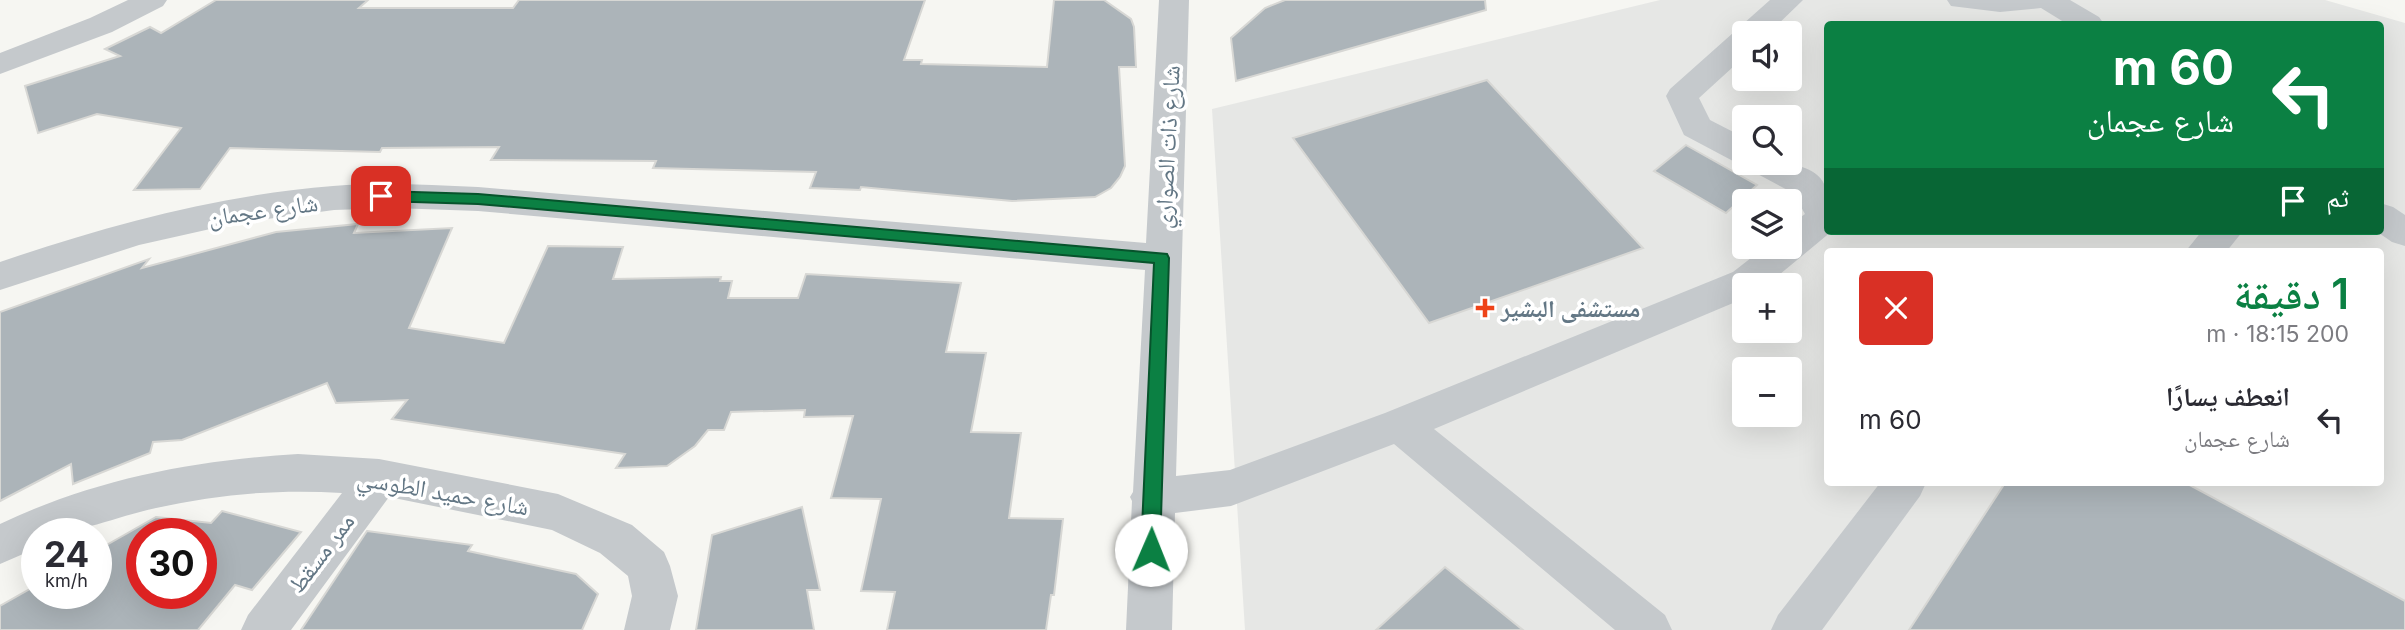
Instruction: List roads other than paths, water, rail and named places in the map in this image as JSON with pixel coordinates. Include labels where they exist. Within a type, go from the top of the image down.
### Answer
[{"type":"street","points":[[0,64],[101,25],[152,0]]},
{"type":"street","name":"شارع ذات الصواري","points":[[1149,630],[1152,497],[1174,0]]},
{"type":"street","points":[[1764,21],[1788,0]]},
{"type":"street","points":[[1962,0],[2000,3],[2038,0]]},
{"type":"street","points":[[2048,0],[2083,21]]},
{"type":"street","points":[[1732,51],[1682,96],[1696,127],[1732,146]]},
{"type":"street","points":[[1787,175],[1806,185],[1824,214]]},
{"type":"street","name":"شارع عجمان","points":[[0,276],[188,221],[288,204],[381,196],[478,199],[1162,258]]},
{"type":"street","points":[[1802,235],[1824,217]]},
{"type":"street","points":[[2384,219],[2405,233]]},
{"type":"street","points":[[2207,248],[2221,235]]},
{"type":"street","points":[[1152,497],[1231,488],[1400,425],[1746,282],[1773,259]]},
{"type":"street","points":[[1400,425],[1649,630]]},
{"type":"street","name":"شارع حميد الطوسي","points":[[0,545],[62,515],[155,490],[231,476],[298,472],[379,477],[558,513],[617,539],[648,566],[655,596],[647,630]]},
{"type":"street","name":"ممر مسقط","points":[[264,630],[379,477]]},
{"type":"street","points":[[1794,630],[1903,486]]},
{"type":"place","name":"مستشفى البشير","points":[[1485,308]]}]
